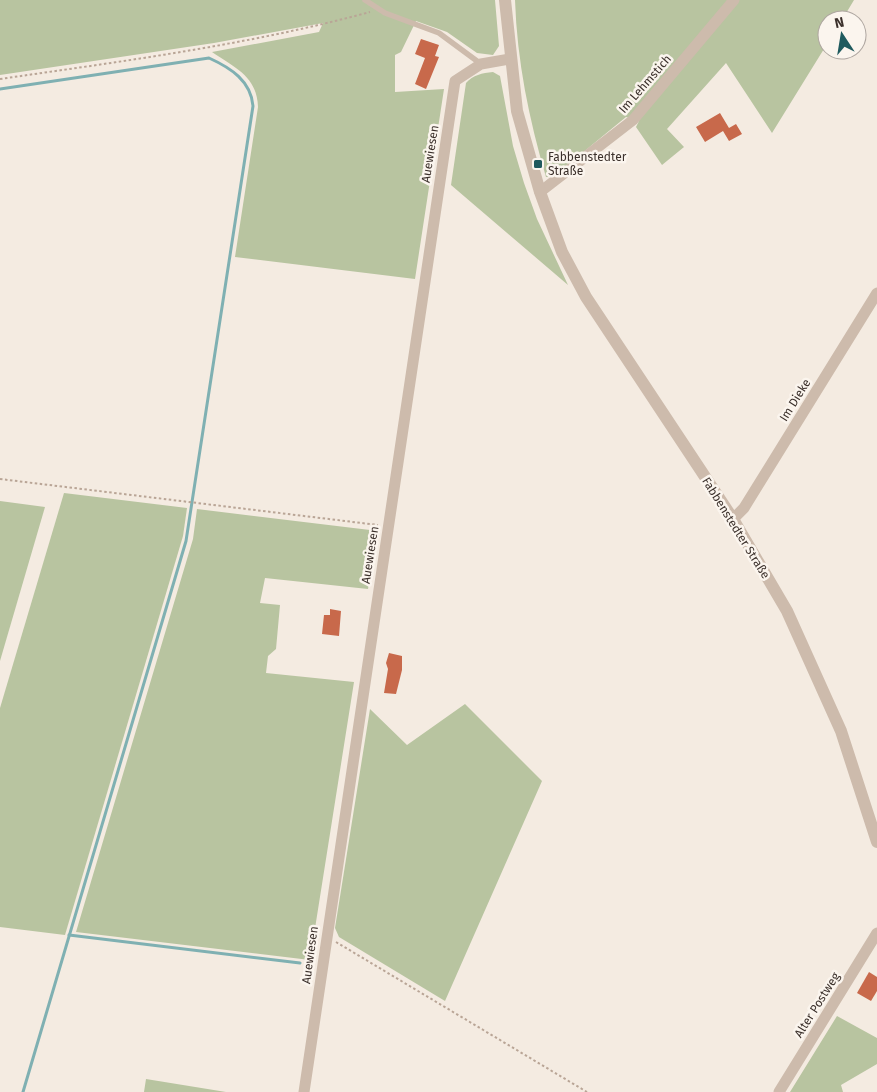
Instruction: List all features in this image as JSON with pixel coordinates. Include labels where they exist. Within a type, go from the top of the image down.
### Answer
[{"type":"street","name":"Fabbenstedter Straße","points":[[505,0],[510,59],[518,111],[540,192],[562,252],[586,297],[733,519],[787,611],[837,723],[862,790],[877,842]]},
{"type":"street","name":"Im Lehmstich","points":[[540,192],[633,120],[734,0]]},
{"type":"street","name":"Auewiesen","points":[[304,1092],[455,81],[482,64],[510,59]]},
{"type":"street","name":"Im Dieke","points":[[733,519],[744,508],[877,293]]},
{"type":"street","name":"Alter Postweg","points":[[780,1092],[877,933]]},
{"type":"lane","points":[[365,0],[380,10],[438,33],[482,64]]},
{"type":"path","points":[[0,79],[216,47],[311,28],[380,10]]},
{"type":"path","points":[[0,479],[388,527]]},
{"type":"path","points":[[326,940],[338,942],[586,1092]]},
{"type":"green space","points":[[0,0],[495,0],[499,46],[493,55],[477,53],[447,32],[416,21],[401,52],[395,55],[395,92],[444,89],[415,279],[235,257],[258,107],[257,96],[249,80],[243,74],[212,52],[319,32],[323,23],[214,43],[0,75]]},
{"type":"green space","points":[[515,0],[854,0],[848,10],[817,10],[817,60],[772,133],[726,63],[667,129],[684,147],[662,165],[636,127],[639,121],[626,117],[553,177],[546,177],[534,133],[521,68]]},
{"type":"green space","points":[[493,72],[500,76],[513,146],[524,183],[537,219],[568,285],[451,185],[466,83],[478,75]]},
{"type":"green space","points":[[64,493],[187,508],[183,536],[65,935],[0,927],[0,708]]},
{"type":"green space","points":[[0,501],[45,507],[0,661]]},
{"type":"green space","points":[[197,509],[370,530],[376,538],[368,589],[265,578],[260,603],[280,605],[276,649],[268,656],[266,673],[354,682],[310,960],[76,932],[193,539]]},
{"type":"green space","points":[[465,704],[542,781],[445,1001],[339,937],[335,928],[370,709],[407,745]]},
{"type":"green space","points":[[837,1016],[877,1038],[877,1064],[841,1085],[843,1092],[790,1092]]},
{"type":"green space","points":[[146,1079],[226,1092],[144,1092]]},
{"type":"building","points":[[421,39],[439,45],[435,56],[439,57],[426,89],[415,84],[425,58],[415,54]]},
{"type":"building","points":[[720,113],[729,128],[736,124],[742,134],[729,141],[723,131],[705,142],[696,127]]},
{"type":"building","points":[[330,609],[341,611],[339,636],[322,634],[324,615],[330,615]]},
{"type":"building","points":[[389,653],[402,656],[402,670],[396,694],[384,693],[388,669],[386,663]]},
{"type":"building","points":[[869,972],[877,977],[877,991],[871,1001],[857,993]]},
{"type":"waterway","points":[[0,89],[209,58],[239,76],[248,89],[253,106],[186,541],[23,1092]]},
{"type":"waterway","points":[[69,935],[300,963]]},
{"type":"place","name":"Fabbenstedter Straße","points":[[538,164]]}]
